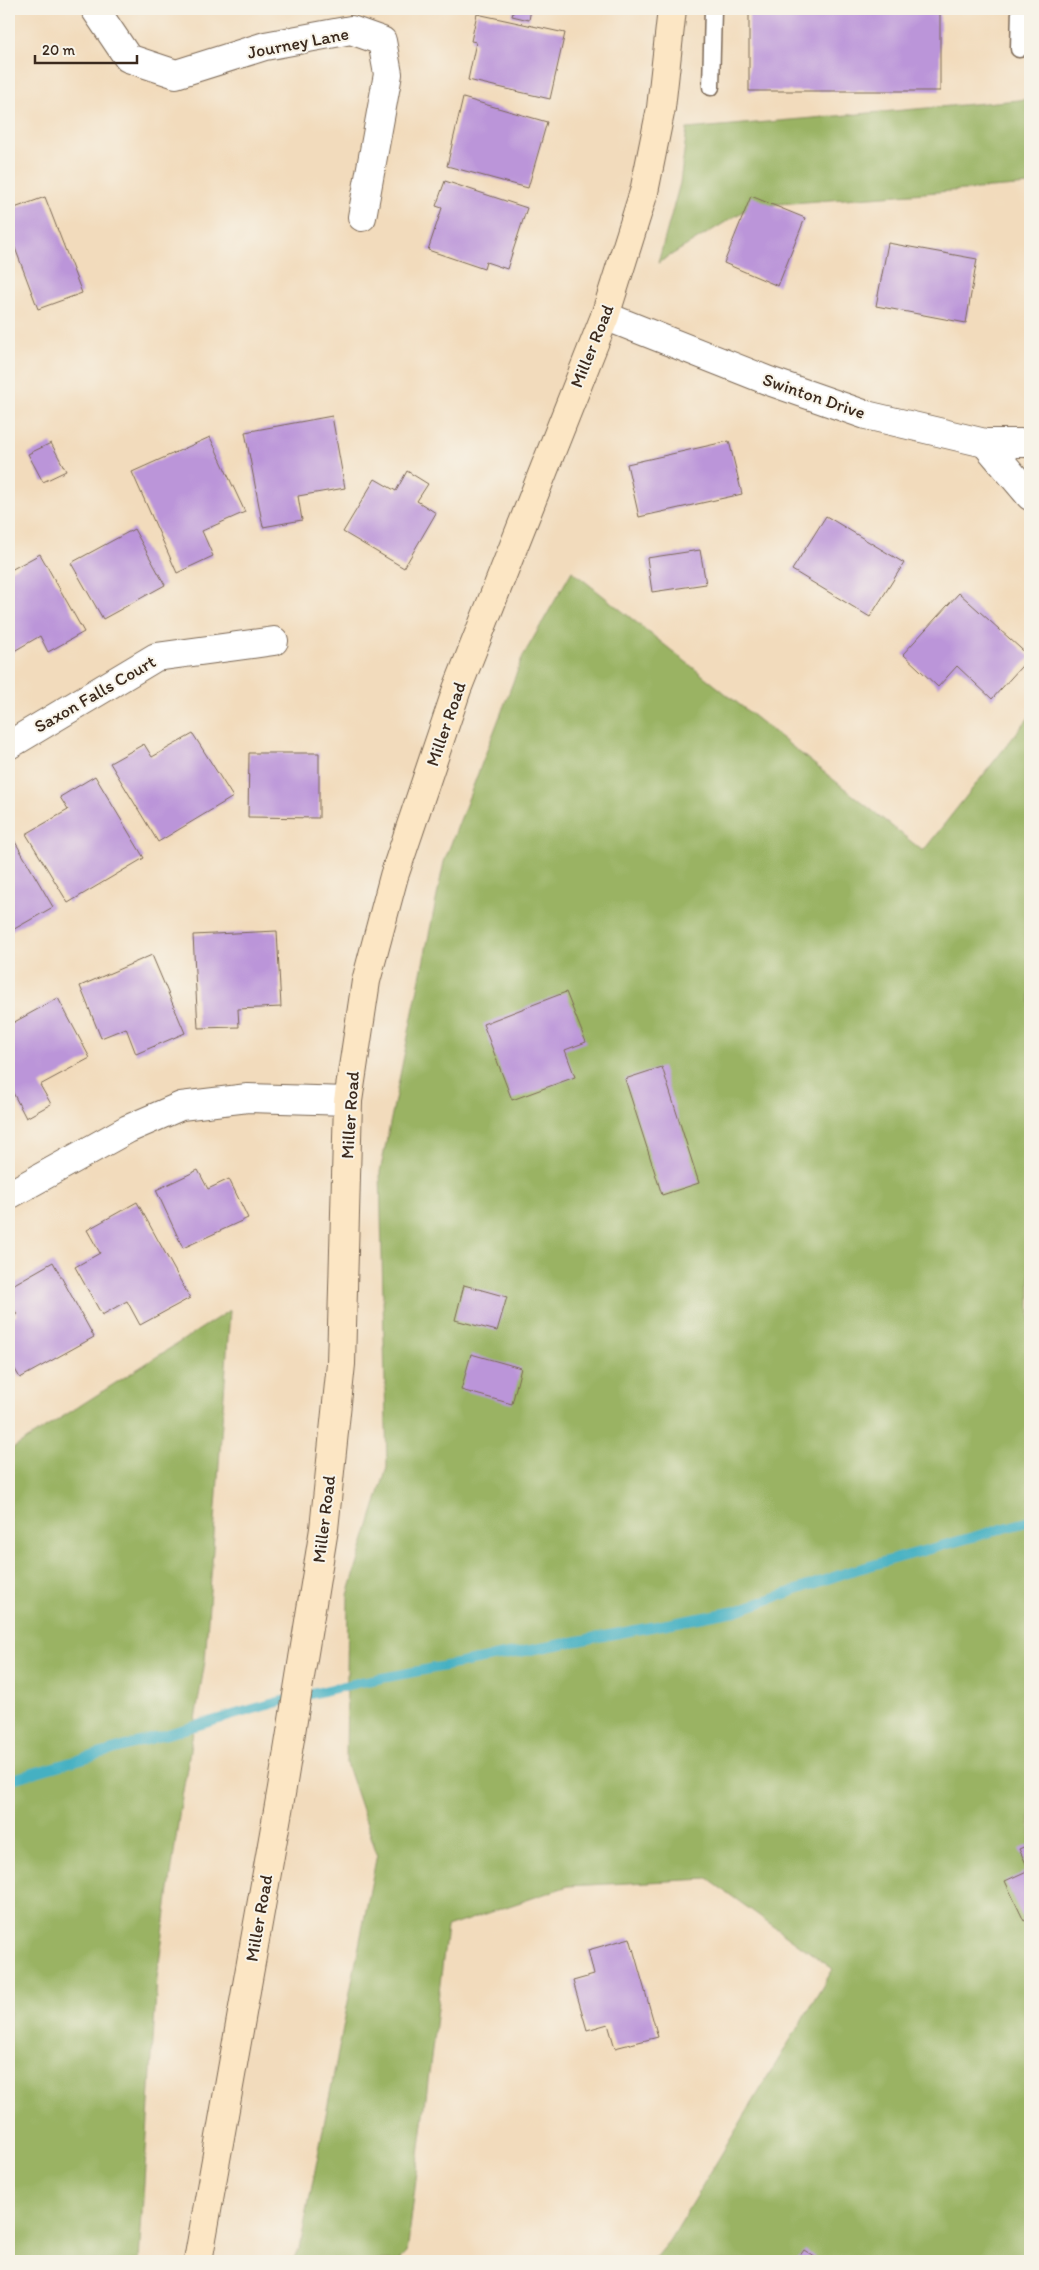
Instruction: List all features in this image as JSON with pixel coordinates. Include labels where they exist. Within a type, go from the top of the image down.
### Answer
[{"type":"street","name":"Journey Lane","points":[[95,9],[128,58],[176,74],[265,46],[351,30],[382,41],[388,74],[362,217]]},
{"type":"street","name":"Miller Road","points":[[198,2261],[293,1721],[324,1529],[341,1364],[348,1101],[366,982],[394,876],[458,689],[605,316],[644,192],[661,108],[672,9]]},
{"type":"street","name":"Swinton Drive","points":[[605,316],[769,381],[866,415],[984,443],[1030,443]]},
{"type":"street","points":[[984,443],[1030,496]]},
{"type":"street","name":"Saxon Falls Court","points":[[9,744],[156,657],[274,641]]},
{"type":"street","points":[[9,1196],[128,1129],[181,1106],[248,1098],[348,1101]]},
{"type":"lane","points":[[711,87],[712,9]]},
{"type":"lane","points":[[1019,49],[1020,9]]},
{"type":"green space","points":[[1030,99],[1030,185],[752,206],[658,263],[680,183],[687,129]]},
{"type":"green space","points":[[572,571],[923,851],[1030,716],[1030,2261],[652,2261],[669,2241],[833,1969],[708,1879],[568,1886],[447,1927],[407,2253],[399,2261],[292,2261],[300,2247],[377,1854],[346,1763],[348,1595],[387,1467],[380,1172],[444,862],[523,656]]},
{"type":"green space","points":[[230,1310],[205,1661],[180,1809],[157,1978],[139,2261],[9,2261],[9,1451]]},
{"type":"building","points":[[514,9],[531,9],[529,20],[512,16]]},
{"type":"building","points":[[749,9],[940,9],[940,91],[749,91]]},
{"type":"building","points":[[477,14],[565,33],[550,99],[468,80],[476,42],[471,41]]},
{"type":"building","points":[[463,98],[547,122],[528,188],[447,166]]},
{"type":"building","points":[[445,181],[527,208],[507,269],[486,262],[484,269],[428,250],[442,208],[436,206]]},
{"type":"building","points":[[751,196],[805,218],[778,286],[724,263]]},
{"type":"building","points":[[45,197],[82,293],[38,309],[9,232],[9,210]]},
{"type":"building","points":[[888,243],[977,259],[966,323],[876,306]]},
{"type":"building","points":[[332,416],[345,488],[298,496],[302,520],[263,527],[245,432]]},
{"type":"building","points":[[210,437],[245,512],[202,531],[213,556],[177,573],[132,472]]},
{"type":"building","points":[[729,441],[742,494],[639,517],[627,464]]},
{"type":"building","points":[[51,443],[66,471],[43,482],[28,454]]},
{"type":"building","points":[[407,471],[428,484],[417,501],[436,513],[404,568],[343,532],[375,479],[396,491]]},
{"type":"building","points":[[826,516],[904,563],[870,617],[792,570]]},
{"type":"building","points":[[134,529],[165,585],[103,619],[71,563]]},
{"type":"building","points":[[700,550],[706,584],[652,592],[647,558]]},
{"type":"building","points":[[40,554],[84,632],[48,652],[40,636],[9,654],[9,571]]},
{"type":"building","points":[[959,593],[1030,657],[992,699],[957,666],[938,687],[903,654]]},
{"type":"building","points":[[193,734],[233,797],[158,842],[110,763],[144,744],[152,757]]},
{"type":"building","points":[[249,753],[319,753],[319,818],[248,817]]},
{"type":"building","points":[[95,776],[144,858],[68,903],[26,834],[68,810],[60,797]]},
{"type":"building","points":[[14,840],[53,907],[9,932],[9,843]]},
{"type":"building","points":[[277,931],[281,1007],[238,1009],[239,1027],[198,1028],[193,935]]},
{"type":"building","points":[[152,955],[185,1033],[136,1054],[126,1028],[101,1038],[80,986]]},
{"type":"building","points":[[566,992],[586,1042],[565,1050],[575,1077],[512,1100],[483,1024]]},
{"type":"building","points":[[58,998],[90,1058],[40,1085],[51,1104],[26,1118],[9,1085],[9,1025]]},
{"type":"building","points":[[662,1067],[699,1183],[662,1195],[625,1079]]},
{"type":"building","points":[[198,1170],[208,1189],[229,1179],[248,1218],[183,1248],[156,1190]]},
{"type":"building","points":[[137,1202],[190,1298],[140,1325],[127,1301],[102,1315],[75,1267],[100,1253],[87,1230]]},
{"type":"building","points":[[53,1262],[94,1337],[20,1378],[9,1359],[9,1319],[17,1315],[9,1299],[9,1287]]},
{"type":"building","points":[[464,1285],[507,1297],[497,1331],[455,1320]]},
{"type":"building","points":[[471,1354],[521,1368],[512,1404],[461,1390]]},
{"type":"building","points":[[1030,1844],[1030,1918],[1024,1921],[1005,1881],[1029,1870],[1019,1849]]},
{"type":"building","points":[[630,1938],[658,2037],[615,2048],[608,2024],[587,2030],[573,1981],[594,1975],[588,1950]]},
{"type":"building","points":[[804,2250],[821,2261],[796,2261]]},
{"type":"waterway","points":[[9,1780],[278,1702],[361,1682],[736,1611],[848,1572],[1030,1521]]}]
